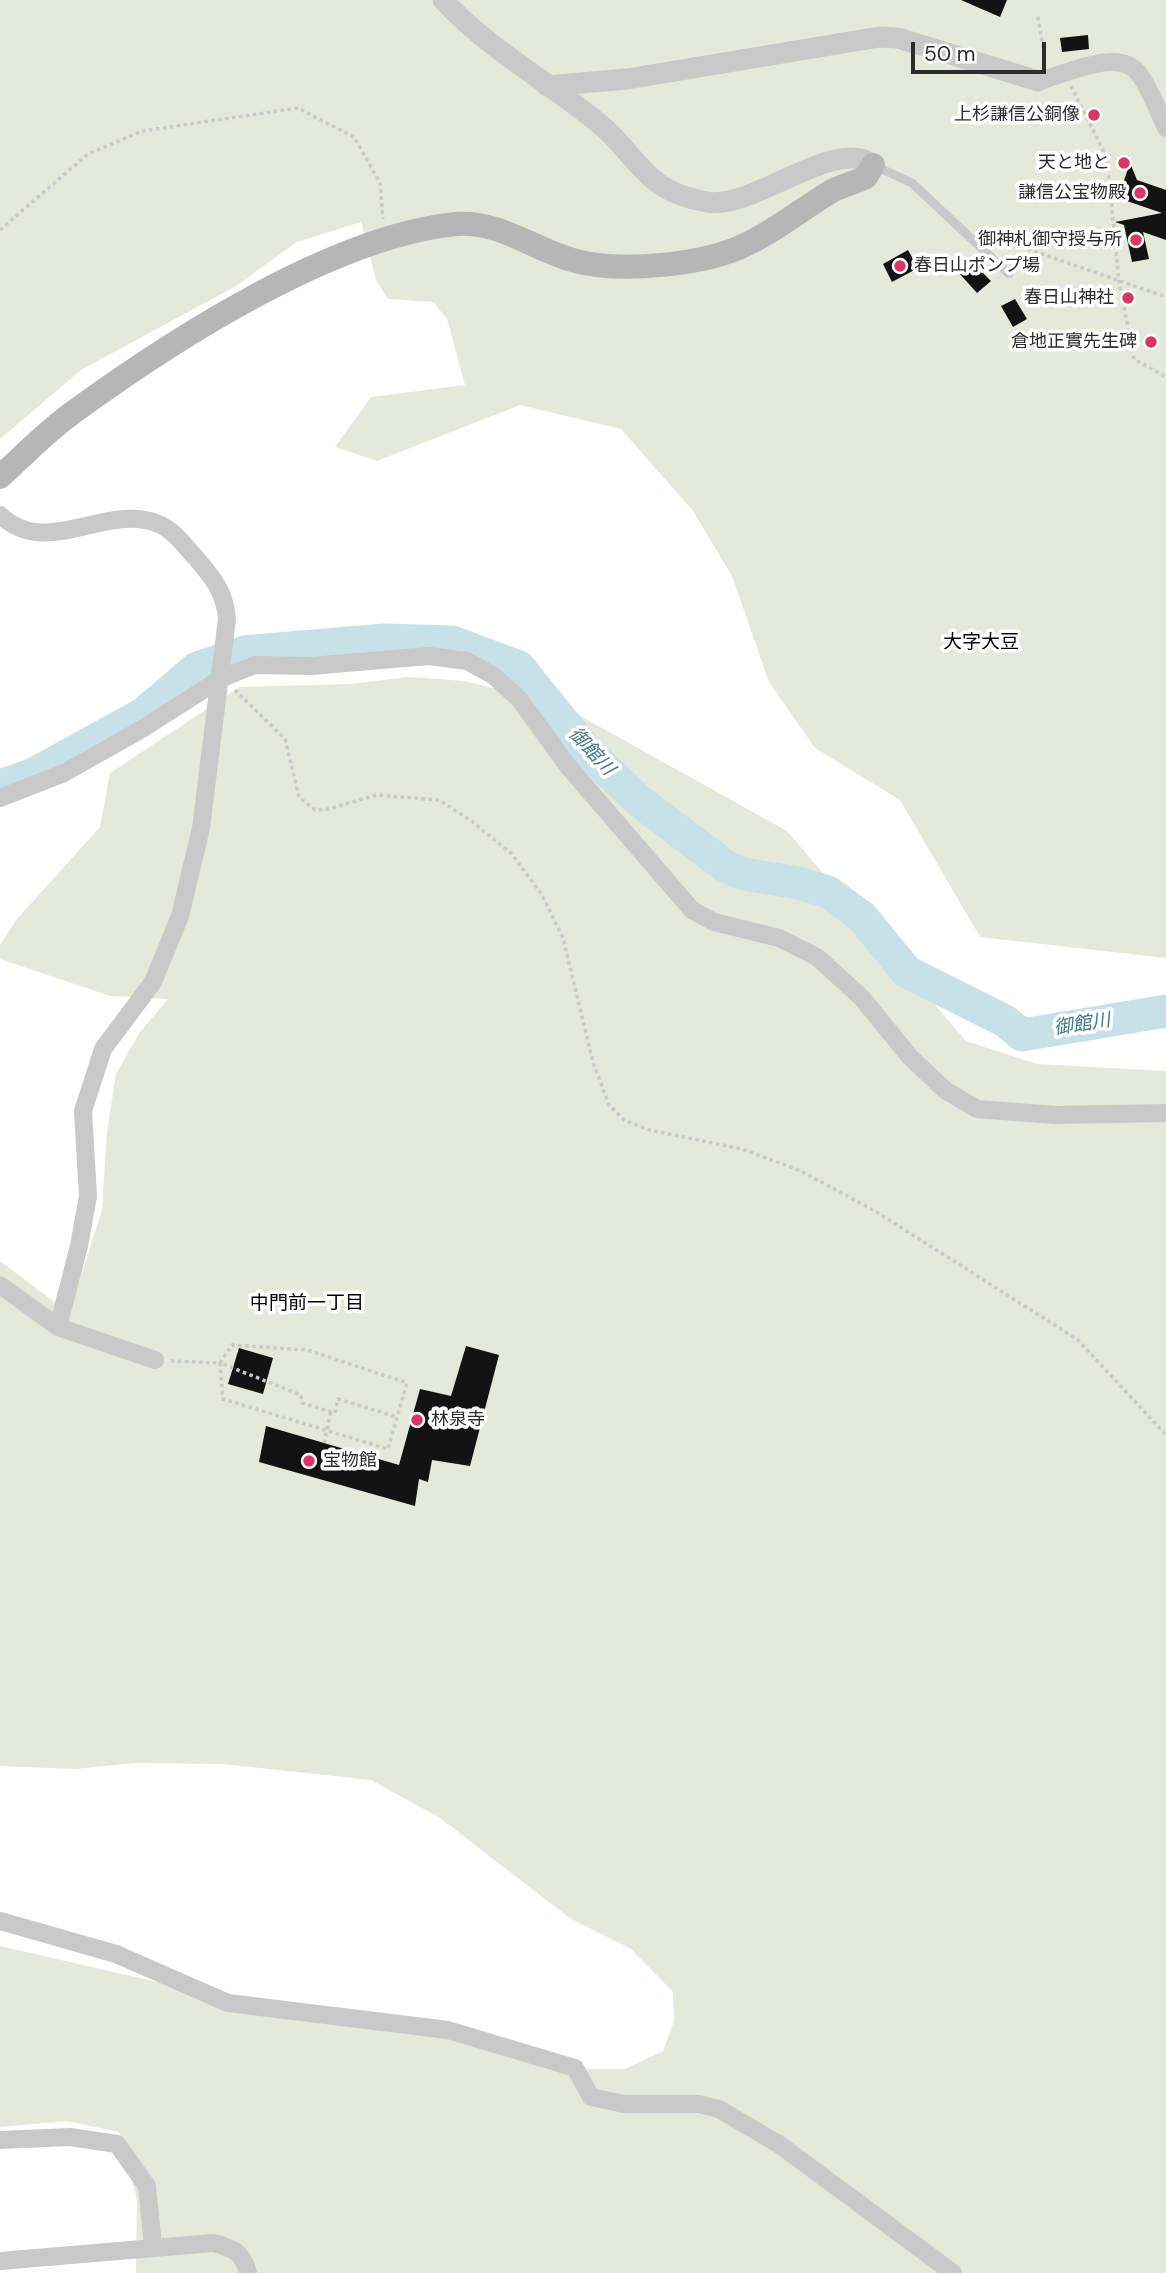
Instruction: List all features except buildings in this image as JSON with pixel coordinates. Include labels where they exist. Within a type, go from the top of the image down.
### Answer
[{"type":"main road","points":[[0,477],[73,412],[193,333],[289,278],[384,240],[458,223],[504,231],[550,254],[583,263],[668,265],[746,245],[835,190],[866,177],[873,165]]},
{"type":"street","points":[[443,0],[547,86],[603,126],[658,184],[688,198],[712,203],[733,200],[841,159],[866,159],[873,165]]},
{"type":"street","points":[[547,86],[627,79],[879,37],[898,38],[1038,81],[1108,60],[1124,63],[1139,73],[1166,128]]},
{"type":"street","points":[[0,515],[15,529],[35,533],[133,518],[157,523],[176,535],[217,583],[225,599],[228,619],[201,828],[180,916],[153,982],[103,1049],[83,1111],[88,1196],[79,1246],[58,1326]]},
{"type":"street","points":[[0,798],[64,773],[142,729],[222,678],[255,665],[311,666],[429,656],[467,661],[494,676],[520,700],[567,765],[692,910],[714,922],[779,938],[817,957],[862,998],[909,1057],[946,1090],[977,1109],[1055,1115],[1166,1113]]},
{"type":"street","points":[[0,1285],[58,1326],[155,1360]]},
{"type":"street","points":[[0,1921],[116,1954],[228,2003],[448,2030],[575,2068],[591,2096],[624,2104],[699,2104],[719,2109],[780,2145],[953,2273]]},
{"type":"street","points":[[0,2140],[70,2137],[117,2144],[147,2186],[153,2246]]},
{"type":"street","points":[[0,2262],[153,2246],[213,2243],[234,2249],[245,2259],[248,2273]]},
{"type":"lane","points":[[873,165],[912,183],[1009,274]]},
{"type":"path","points":[[1038,17],[1045,58]]},
{"type":"path","points":[[1065,75],[1107,158],[1119,282],[1134,359],[1166,377]]},
{"type":"path","points":[[0,230],[88,154],[142,131],[298,108],[354,137],[380,183],[384,240]]},
{"type":"path","points":[[988,235],[1166,297]]},
{"type":"path","points":[[222,678],[285,740],[299,797],[315,810],[329,809],[376,795],[439,800],[470,820],[511,853],[542,895],[563,938],[593,1062],[609,1105],[624,1120],[650,1130],[742,1149],[801,1171],[875,1211],[1078,1340],[1166,1435]]},
{"type":"path","points":[[232,1345],[307,1350],[407,1383],[388,1449],[223,1399],[220,1363],[232,1345]]},
{"type":"path","points":[[155,1360],[220,1363],[301,1395],[302,1403],[335,1413],[338,1399],[397,1417]]},
{"type":"path","points":[[324,1443],[331,1411]]},
{"type":"green space","points":[[0,0],[1166,0],[1166,958],[980,937],[900,800],[815,748],[769,682],[732,576],[693,511],[621,429],[520,405],[377,461],[335,447],[371,397],[465,385],[447,319],[433,302],[388,299],[376,280],[361,222],[297,242],[236,286],[81,370],[0,439]]},
{"type":"green space","points":[[410,677],[464,681],[557,703],[787,831],[966,1041],[1037,1064],[1166,1071],[1166,2273],[136,2273],[137,2200],[119,2132],[66,2121],[0,2127],[0,1946],[314,2018],[456,2038],[547,2069],[625,2069],[663,2051],[674,2021],[673,1992],[631,1949],[571,1919],[440,1818],[371,1780],[223,1764],[135,1763],[75,1769],[0,1766],[0,1261],[69,1313],[102,1210],[107,1132],[116,1074],[140,1032],[168,999],[110,996],[0,959],[0,945],[17,919],[100,827],[110,773],[240,687],[350,684]]},
{"type":"waterway","name":"御館川","points":[[0,786],[34,774],[143,714],[197,668],[244,652],[384,640],[452,642],[519,667],[585,749],[638,800],[725,866],[743,874],[799,883],[828,892],[862,917],[907,972],[1005,1021],[1022,1035],[1166,1011]]},
{"type":"place","name":"上杉謙信公銅像","points":[[1094,115]]},
{"type":"place","name":"天と地と","points":[[1124,163]]},
{"type":"place","name":"謙信公宝物殿","points":[[1140,193]]},
{"type":"place","name":"御神札御守授与所","points":[[1136,240]]},
{"type":"place","name":"春日山ポンプ場","points":[[900,266]]},
{"type":"place","name":"春日山神社","points":[[1128,298]]},
{"type":"place","name":"倉地正實先生碑","points":[[1151,342]]},
{"type":"place","name":"林泉寺","points":[[417,1420]]},
{"type":"place","name":"宝物館","points":[[309,1461]]},
{"type":"district","name":"大字大豆","points":[[981,643]]},
{"type":"district","name":"中門前一丁目","points":[[307,1304]]}]
